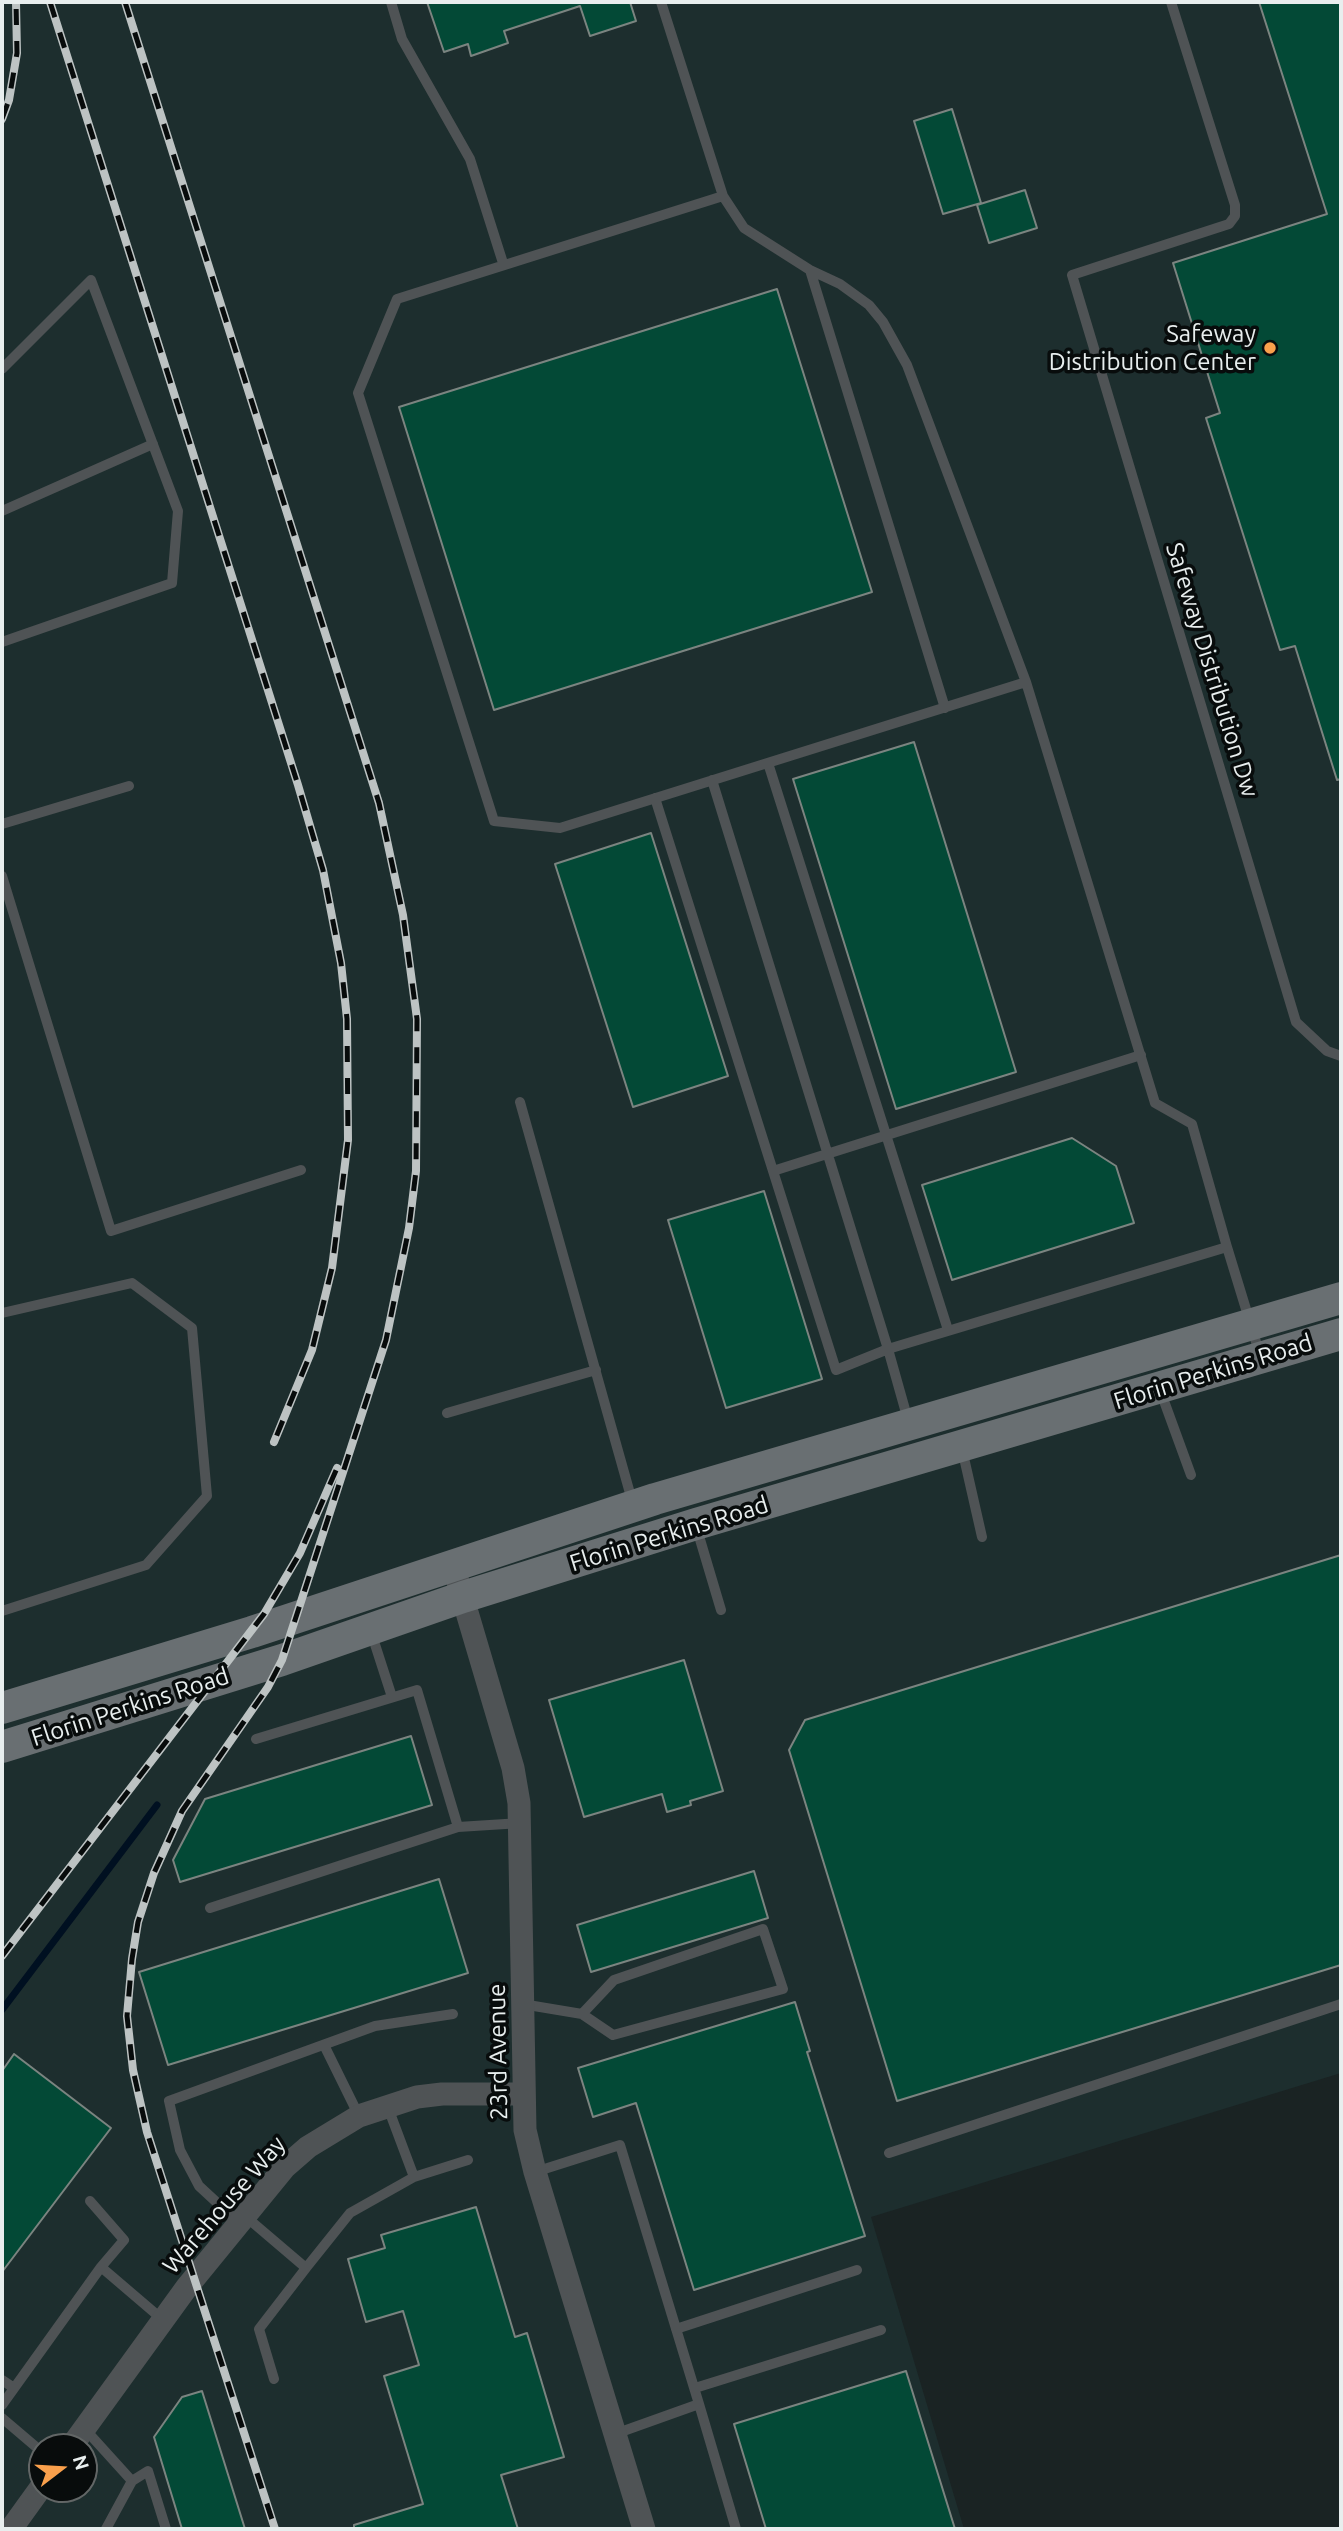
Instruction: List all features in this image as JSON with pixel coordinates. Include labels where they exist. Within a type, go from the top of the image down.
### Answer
[{"type":"main road","name":"Florin Perkins Road","points":[[2,1708],[252,1632],[634,1506],[1341,1298]]},
{"type":"main road","name":"Florin Perkins Road","points":[[2,1747],[282,1660],[463,1597],[696,1524],[961,1443],[1160,1390],[1341,1334]]},
{"type":"street","name":"23rd Avenue","points":[[453,1565],[513,1768],[521,1823],[523,2094],[526,2130],[535,2172],[644,2529]]},
{"type":"street","name":"Warehouse Way","points":[[81,2433],[163,2320],[242,2220],[285,2167],[308,2147],[359,2116],[387,2105],[442,2094],[523,2094]]},
{"type":"street","points":[[11,2529],[30,2503]]},
{"type":"lane","points":[[391,2],[402,39],[470,159],[503,263]]},
{"type":"lane","points":[[661,2],[723,196],[744,228],[810,270],[856,295],[883,322],[907,365],[1026,682],[1155,1103],[1192,1125],[1261,1357]]},
{"type":"lane","name":"Safeway Distribution Dw","points":[[1171,2],[1235,205],[1235,216],[1229,224],[1072,275],[1296,1022],[1326,1051],[1341,1056]]},
{"type":"lane","points":[[723,196],[503,263],[397,299],[358,393],[494,821],[560,828],[1026,682]]},
{"type":"lane","points":[[810,270],[945,708]]},
{"type":"lane","points":[[2,369],[91,280],[178,511],[172,583],[2,642]]},
{"type":"lane","points":[[2,511],[153,444]]},
{"type":"lane","points":[[768,763],[948,1331]]},
{"type":"lane","points":[[712,780],[909,1423]]},
{"type":"lane","points":[[2,824],[129,786]]},
{"type":"lane","points":[[655,798],[836,1370],[888,1349],[1227,1247]]},
{"type":"lane","points":[[2,876],[111,1231],[301,1170]]},
{"type":"lane","points":[[773,1171],[1141,1055]]},
{"type":"lane","points":[[520,1102],[634,1506]]},
{"type":"lane","points":[[2,1312],[132,1283],[192,1328],[207,1496],[146,1565],[2,1611]]},
{"type":"lane","points":[[447,1413],[596,1370]]},
{"type":"lane","points":[[1160,1390],[1191,1475]]},
{"type":"lane","points":[[961,1443],[982,1537]]},
{"type":"lane","points":[[696,1524],[721,1610]]},
{"type":"lane","points":[[370,1629],[393,1697]]},
{"type":"lane","points":[[256,1739],[417,1690],[458,1827]]},
{"type":"lane","points":[[210,1908],[458,1827],[521,1823]]},
{"type":"lane","points":[[522,2004],[582,2014],[613,2035],[783,1989],[763,1929],[614,1979],[582,2014]]},
{"type":"lane","points":[[889,2152],[1341,2004]]},
{"type":"lane","points":[[306,2269],[199,2186],[180,2150],[169,2101],[375,2026],[453,2014]]},
{"type":"lane","points":[[324,2045],[359,2116]]},
{"type":"lane","points":[[387,2105],[414,2177]]},
{"type":"lane","points":[[535,2172],[620,2145],[736,2529]]},
{"type":"lane","points":[[274,2379],[259,2329],[349,2213],[414,2177],[468,2160]]},
{"type":"lane","points":[[2,2405],[101,2267],[124,2240],[90,2201]]},
{"type":"lane","points":[[101,2267],[163,2320]]},
{"type":"lane","points":[[676,2329],[857,2270]]},
{"type":"lane","points":[[695,2388],[881,2330]]},
{"type":"lane","points":[[2,2380],[14,2388]]},
{"type":"lane","points":[[615,2434],[699,2404]]},
{"type":"lane","points":[[2,2417],[28,2440]]},
{"type":"lane","points":[[84,2428],[132,2481]]},
{"type":"lane","points":[[106,2529],[132,2481],[148,2471],[166,2529]]},
{"type":"shaded area","points":[[2,2],[1341,2],[1341,2073],[871,2217],[964,2529],[2,2529]]},
{"type":"building","points":[[427,2],[630,2],[636,21],[590,36],[580,6],[504,31],[508,43],[471,56],[468,44],[444,52]]},
{"type":"building","name":"Safeway Distribution Center","points":[[1259,2],[1341,2],[1341,779],[1337,780],[1295,646],[1280,650],[1206,418],[1220,413],[1173,263],[1327,214]]},
{"type":"building","points":[[952,109],[981,203],[943,214],[914,121]]},
{"type":"building","points":[[1025,190],[1037,228],[989,243],[977,205]]},
{"type":"building","points":[[777,289],[872,592],[494,710],[399,407]]},
{"type":"building","points":[[914,742],[1016,1072],[896,1109],[793,779]]},
{"type":"building","points":[[651,833],[728,1076],[633,1107],[555,864]]},
{"type":"building","points":[[1072,1138],[1116,1166],[1134,1223],[952,1280],[922,1185]]},
{"type":"building","points":[[764,1191],[822,1379],[726,1408],[668,1220]]},
{"type":"building","points":[[1341,1555],[1341,1965],[897,2101],[789,1750],[805,1720]]},
{"type":"building","points":[[684,1660],[723,1791],[690,1801],[691,1805],[667,1812],[662,1794],[584,1817],[549,1700]]},
{"type":"building","points":[[411,1736],[432,1805],[180,1882],[173,1860],[205,1799]]},
{"type":"building","points":[[754,1871],[768,1918],[591,1972],[577,1925]]},
{"type":"building","points":[[439,1879],[468,1973],[168,2065],[139,1972]]},
{"type":"building","points":[[795,2002],[810,2051],[807,2052],[865,2236],[694,2290],[636,2103],[593,2117],[578,2068]]},
{"type":"building","points":[[14,2054],[111,2128],[2,2272],[2,2071]]},
{"type":"building","points":[[476,2207],[515,2337],[527,2333],[564,2457],[501,2475],[518,2529],[354,2529],[354,2525],[423,2504],[384,2376],[419,2365],[403,2311],[366,2322],[348,2259],[385,2248],[381,2235]]},
{"type":"building","points":[[906,2371],[955,2529],[766,2529],[734,2424]]},
{"type":"building","points":[[202,2391],[245,2529],[182,2529],[154,2437],[182,2397]]},
{"type":"waterway","points":[[2,2010],[157,1805]]},
{"type":"railway","points":[[2,119],[9,100],[17,53],[16,2]]},
{"type":"railway","points":[[50,2],[298,785],[323,870],[341,963],[347,1019],[348,1140],[332,1268],[312,1350],[274,1442]]},
{"type":"railway","points":[[125,2],[379,803],[403,915],[417,1019],[416,1171],[409,1228],[386,1340],[282,1660],[268,1687],[182,1811],[154,1873],[138,1922],[132,1959],[127,2016],[133,2070],[147,2132],[275,2529]]},
{"type":"railway","points":[[2,1956],[264,1614],[300,1553],[337,1468]]},
{"type":"place","name":"Safeway Distribution Center","points":[[1270,348]]}]
